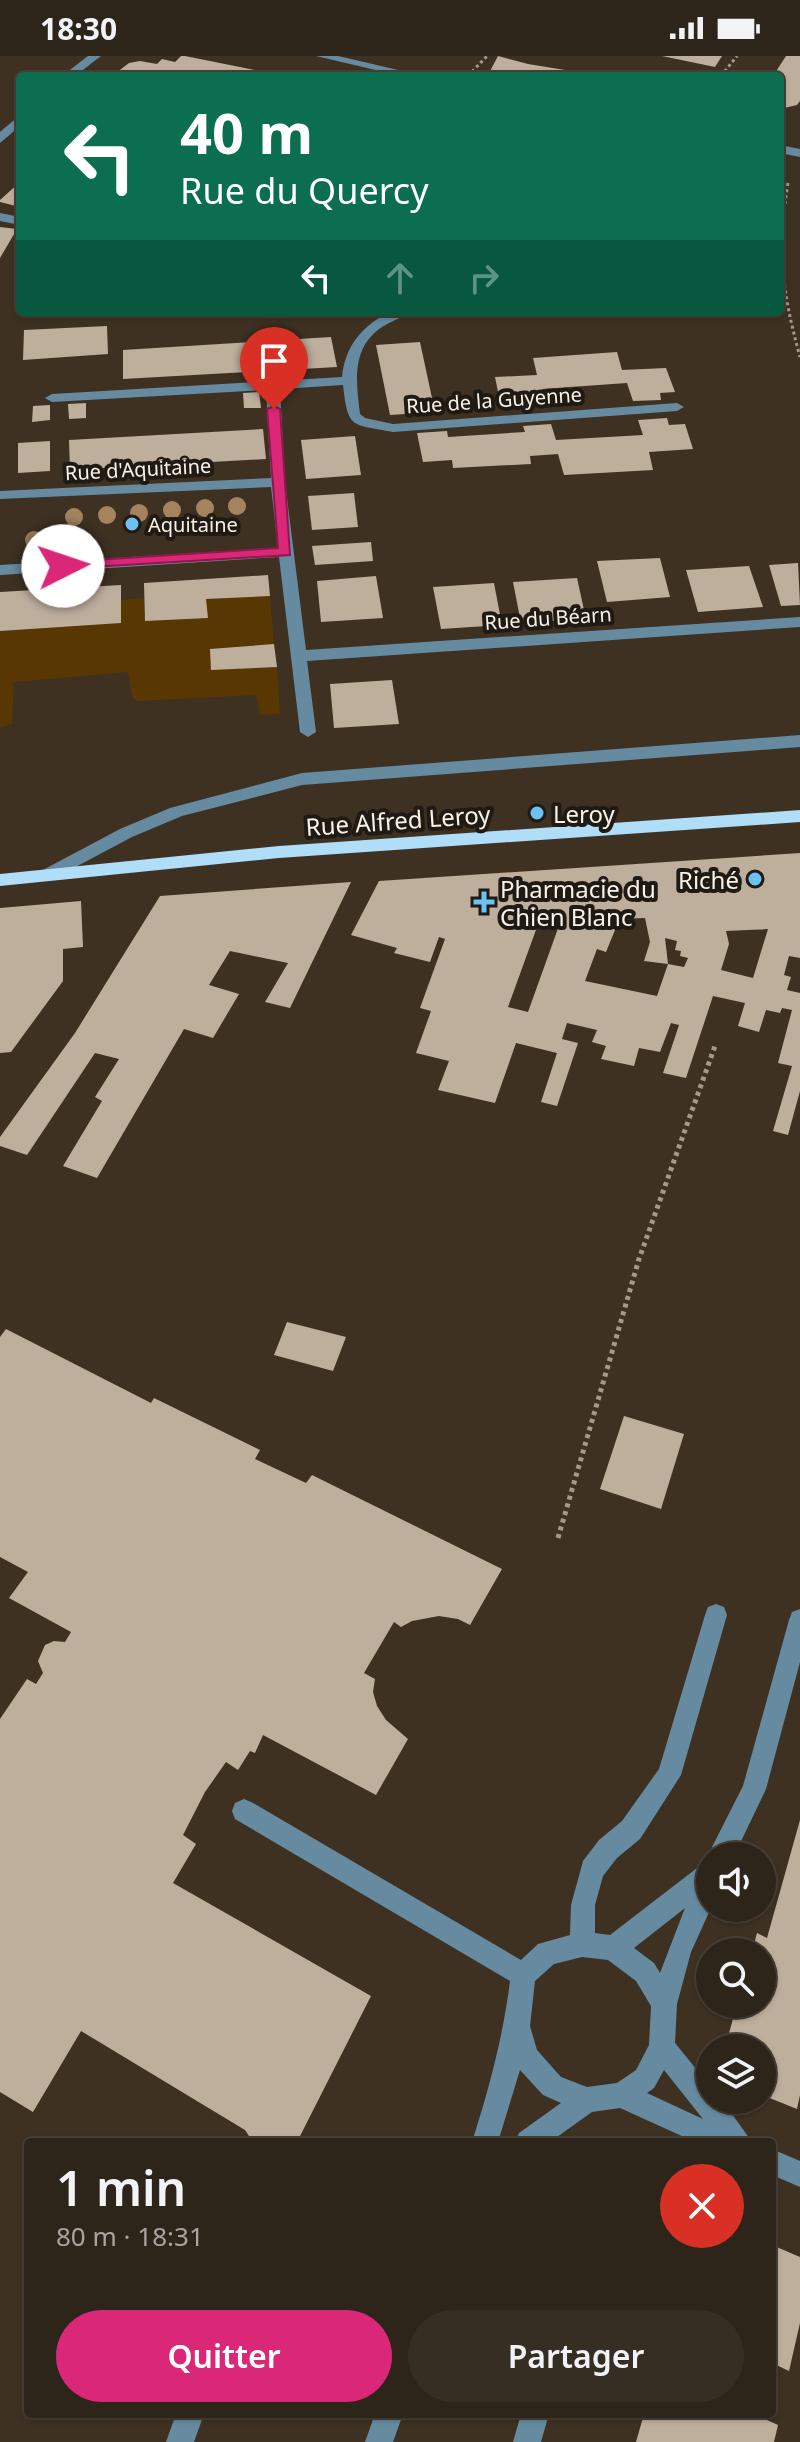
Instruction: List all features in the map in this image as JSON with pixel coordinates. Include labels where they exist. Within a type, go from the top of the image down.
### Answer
[{"type":"main road","name":"Rue Alfred Leroy","points":[[0,880],[279,852],[800,816]]},
{"type":"street","points":[[73,72],[95,56]]},
{"type":"street","points":[[322,56],[399,72]]},
{"type":"street","points":[[0,139],[16,123]]},
{"type":"street","name":"Rue de la Guyenne","points":[[394,316],[377,324],[356,344],[349,365],[353,415],[360,421],[380,427],[677,407]]},
{"type":"street","points":[[52,398],[349,381]]},
{"type":"street","points":[[273,385],[285,552],[308,732]]},
{"type":"street","name":"Rue d'Aquitaine","points":[[0,495],[278,482]]},
{"type":"street","points":[[0,570],[285,552]]},
{"type":"street","name":"Rue du Béarn","points":[[299,656],[800,622]]},
{"type":"street","points":[[47,875],[135,829],[175,812],[233,794],[302,779],[362,772],[800,741]]},
{"type":"street","points":[[582,1944],[583,1905],[592,1870],[608,1849],[631,1830],[669,1775],[716,1615]]},
{"type":"street","points":[[728,1842],[754,1789],[800,1620]]},
{"type":"street","points":[[244,1811],[523,1975]]},
{"type":"street","points":[[613,1948],[655,1918],[696,1882]]},
{"type":"street","points":[[534,2138],[587,2100],[621,2095],[645,2079],[662,2047],[664,2004],[679,1950],[696,1912]]},
{"type":"street","points":[[486,2138],[503,2087],[517,2026],[523,1975],[547,1953],[582,1944],[613,1948],[645,1972],[664,2004]]},
{"type":"street","points":[[517,2026],[526,2057],[552,2086],[587,2100]]},
{"type":"street","points":[[662,2047],[736,2138]]},
{"type":"street","points":[[621,2095],[716,2138]]},
{"type":"street","points":[[776,2164],[800,2174]]},
{"type":"street","points":[[180,2442],[189,2418]]},
{"type":"street","points":[[379,2442],[388,2418]]},
{"type":"street","points":[[527,2442],[534,2418]]},
{"type":"path","points":[[472,72],[487,56]]},
{"type":"path","points":[[726,72],[737,56]]},
{"type":"path","points":[[784,206],[789,173]]},
{"type":"path","points":[[784,297],[800,357]]},
{"type":"path","points":[[558,1538],[639,1259],[715,1046]]},
{"type":"shaded area","points":[[270,596],[274,644],[210,649],[277,667],[280,714],[260,715],[256,695],[137,701],[132,696],[128,672],[14,682],[12,724],[0,727],[0,631],[121,623],[121,600],[144,598],[145,621],[207,618],[206,599]]},
{"type":"building","points":[[185,56],[260,71],[117,72],[129,63],[140,61],[157,64],[162,59],[175,62]]},
{"type":"building","points":[[498,56],[577,72],[490,72]]},
{"type":"building","points":[[662,56],[722,56],[715,67]]},
{"type":"building","points":[[786,56],[800,56],[800,101],[797,105],[784,108],[784,72],[776,72]]},
{"type":"building","points":[[16,186],[16,206],[0,200]]},
{"type":"building","points":[[0,227],[16,229],[16,231],[0,258]]},
{"type":"building","points":[[107,326],[108,354],[23,360],[24,330]]},
{"type":"building","points":[[331,337],[337,367],[123,379],[123,350]]},
{"type":"building","points":[[420,342],[435,412],[390,415],[376,345]]},
{"type":"building","points":[[617,352],[622,370],[666,368],[675,392],[660,393],[661,400],[633,401],[627,383],[542,389],[547,405],[519,407],[517,401],[500,402],[495,377],[537,375],[533,358]]},
{"type":"building","points":[[259,392],[261,408],[244,408],[243,393]]},
{"type":"building","points":[[86,403],[86,418],[69,419],[68,404]]},
{"type":"building","points":[[50,405],[50,420],[32,422],[33,406]]},
{"type":"building","points":[[667,418],[669,425],[685,424],[693,449],[649,452],[653,470],[564,475],[558,454],[530,456],[531,464],[453,468],[452,460],[423,462],[417,433],[447,431],[448,437],[525,432],[523,426],[551,424],[556,440],[643,435],[638,420]]},
{"type":"building","points":[[263,429],[266,459],[70,470],[69,440]]},
{"type":"building","points":[[355,436],[361,475],[306,479],[301,440]]},
{"type":"building","points":[[50,441],[50,471],[18,473],[18,443]]},
{"type":"building","points":[[354,493],[358,527],[312,530],[308,496]]},
{"type":"building","points":[[371,542],[373,561],[315,565],[312,546]]},
{"type":"building","points":[[660,558],[670,597],[607,602],[597,561]]},
{"type":"building","points":[[798,563],[800,605],[781,606],[769,565]]},
{"type":"building","points":[[749,566],[763,607],[698,612],[686,570]]},
{"type":"building","points":[[268,575],[270,596],[206,599],[208,618],[145,621],[144,583]]},
{"type":"building","points":[[376,576],[383,618],[321,622],[317,581]]},
{"type":"building","points":[[577,578],[586,619],[521,623],[513,582]]},
{"type":"building","points":[[494,583],[502,625],[441,629],[433,587]]},
{"type":"building","points":[[121,585],[121,623],[0,631],[0,592]]},
{"type":"building","points":[[274,644],[277,667],[211,670],[210,649]]},
{"type":"building","points":[[392,680],[399,724],[334,728],[330,684]]},
{"type":"building","points":[[800,853],[800,958],[789,956],[784,975],[791,977],[787,990],[800,993],[800,1091],[788,1135],[773,1131],[792,1066],[778,1063],[792,1010],[782,1008],[780,1013],[766,1010],[759,1032],[738,1026],[745,1003],[713,996],[686,1078],[663,1073],[679,1025],[671,1023],[660,1052],[639,1048],[634,1066],[601,1059],[606,1046],[592,1042],[597,1030],[567,1023],[562,1039],[578,1043],[557,1106],[541,1102],[557,1053],[516,1043],[495,1103],[438,1090],[449,1061],[416,1053],[431,1011],[420,1008],[445,939],[439,937],[430,962],[394,953],[397,948],[351,935],[379,881]],"holes":[[[541,916],[561,920],[528,1012],[508,1007]],[[645,918],[650,942],[644,961],[668,964],[657,996],[585,981],[597,949],[606,952],[615,930],[613,919]],[[768,929],[753,978],[721,970],[729,944],[726,931]],[[665,938],[677,941],[675,950],[681,951],[680,956],[688,958],[684,967],[668,964]]]},
{"type":"building","points":[[351,882],[290,1008],[265,1002],[288,963],[230,951],[209,985],[239,994],[213,1038],[184,1029],[97,1178],[63,1166],[102,1101],[95,1097],[119,1059],[95,1053],[27,1155],[0,1146],[0,1137],[75,1033],[160,896]]},
{"type":"building","points":[[81,901],[83,947],[63,949],[63,981],[11,1052],[0,1053],[0,908]]},
{"type":"building","points":[[287,1322],[346,1337],[333,1371],[274,1355]]},
{"type":"building","points":[[6,1329],[151,1403],[154,1398],[260,1450],[255,1459],[306,1483],[312,1475],[502,1569],[470,1625],[458,1619],[439,1616],[412,1621],[401,1627],[394,1622],[364,1673],[375,1679],[373,1692],[386,1720],[408,1739],[376,1795],[263,1735],[255,1753],[250,1751],[238,1770],[226,1762],[205,1792],[183,1835],[196,1844],[173,1883],[371,1996],[299,2138],[250,2138],[245,2130],[81,2031],[33,2112],[0,2092],[0,1719],[27,1679],[36,1684],[43,1673],[38,1661],[45,1645],[54,1641],[65,1642],[71,1632],[9,1598],[28,1572],[0,1557],[0,1337]]},
{"type":"building","points":[[624,1416],[684,1434],[661,1509],[600,1489]]},
{"type":"building","points":[[800,1820],[800,2095],[797,2109],[776,2101],[776,2034],[729,2034],[733,2018],[776,2018],[776,1938],[767,1938],[771,1922],[776,1922],[776,1906]]},
{"type":"building","points":[[776,2247],[800,2257],[800,2323],[789,2371],[776,2365]]},
{"type":"building","points":[[643,2418],[763,2418],[778,2425],[774,2442],[636,2442]]},
{"type":"place","name":"Aquitaine","points":[[132,524]]},
{"type":"place","name":"Leroy","points":[[537,813]]},
{"type":"place","name":"Riché","points":[[755,879]]},
{"type":"place","name":"Pharmacie du Chien Blanc","points":[[484,902]]},
{"type":"route","points":[[63,566],[285,552],[274,409]]}]
